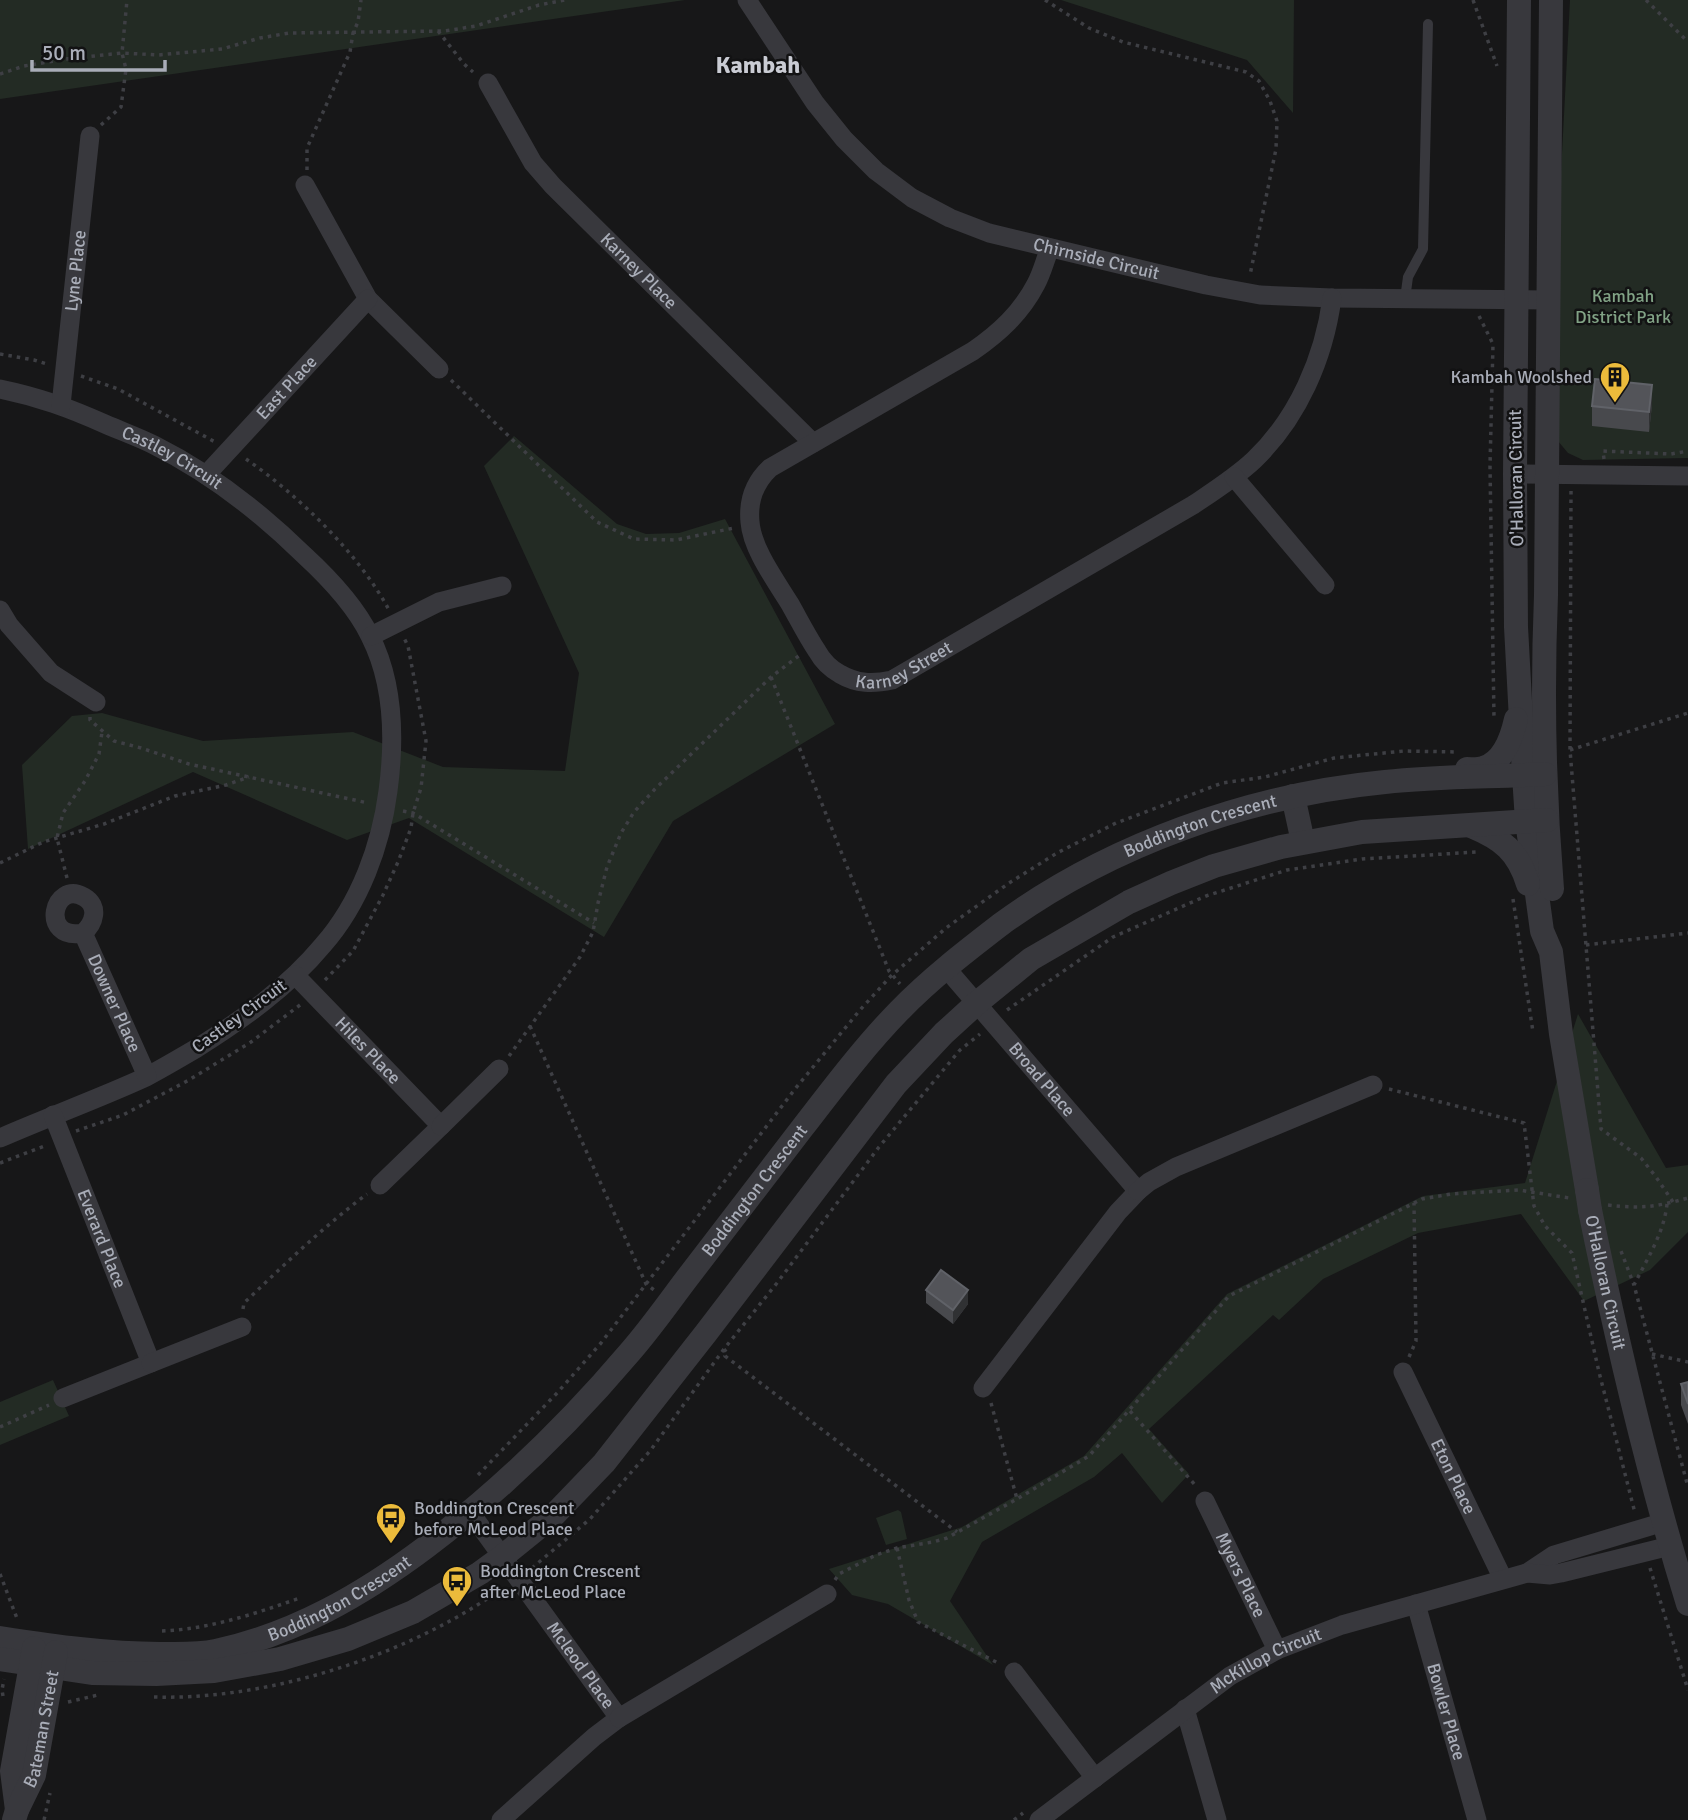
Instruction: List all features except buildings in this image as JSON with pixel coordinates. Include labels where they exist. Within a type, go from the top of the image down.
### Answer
[{"type":"street","name":"Chirnside Circuit","points":[[747,0],[815,103],[844,139],[876,171],[912,198],[950,219],[989,233],[1049,248],[1260,295],[1548,300]]},
{"type":"street","name":"O'Halloran Circuit","points":[[1519,0],[1516,627],[1520,701],[1535,775]]},
{"type":"street","name":"O'Halloran Circuit","points":[[1551,0],[1548,300],[1559,475],[1535,775],[1537,820],[1555,935],[1546,942],[1586,1200],[1642,1443],[1688,1604]]},
{"type":"street","name":"Karney Place","points":[[488,83],[533,163],[553,186],[813,443]]},
{"type":"street","name":"Lyne Place","points":[[61,405],[90,136]]},
{"type":"street","points":[[305,186],[368,299],[439,369]]},
{"type":"street","name":"Karney Street","points":[[1049,248],[1037,283],[1020,310],[998,333],[973,351],[770,468],[757,483],[750,502],[750,524],[756,547],[817,653],[843,676],[873,684],[892,680],[1193,505],[1234,477],[1270,443],[1300,401],[1320,352],[1332,298]]},
{"type":"street","name":"East Place","points":[[206,475],[368,299]]},
{"type":"street","name":"Castley Circuit","points":[[0,389],[61,405],[153,444],[206,475],[278,529],[322,571],[353,607],[371,636],[387,681],[391,722],[391,771],[386,807],[370,864],[350,906],[325,943],[295,975],[228,1029],[174,1062],[0,1138]]},
{"type":"street","points":[[1515,474],[1688,476]]},
{"type":"street","points":[[1234,477],[1325,585]]},
{"type":"street","points":[[371,636],[439,602],[502,586]]},
{"type":"street","points":[[0,610],[9,625],[51,673],[96,702]]},
{"type":"street","points":[[1429,779],[1492,764],[1502,754],[1512,735],[1520,701]]},
{"type":"street","name":"Boddington Crescent","points":[[0,1659],[44,1655],[213,1652],[295,1627],[347,1601],[405,1562],[505,1482],[571,1418],[632,1350],[856,1058],[900,1010],[946,968],[1044,895],[1153,840],[1245,807],[1293,796],[1384,782],[1535,775]]},
{"type":"street","points":[[1293,796],[1303,842]]},
{"type":"street","name":"Boddington Crescent","points":[[5,1630],[44,1655],[92,1673],[156,1674],[215,1671],[280,1659],[348,1639],[413,1612],[502,1557],[555,1514],[604,1463],[896,1084],[944,1033],[985,1012],[1031,959],[1129,902],[1214,866],[1303,842],[1362,832],[1537,820]]},
{"type":"street","points":[[1471,826],[1491,834],[1517,857],[1525,873],[1546,942]]},
{"type":"street","name":"Downer Place","points":[[71,894],[80,895],[89,900],[94,908],[94,918],[83,933],[64,932],[57,925],[54,915],[62,898],[71,894]]},
{"type":"street","name":"Downer Place","points":[[83,933],[147,1076]]},
{"type":"street","name":"Broad Place","points":[[946,968],[1138,1191]]},
{"type":"street","name":"Hiles Place","points":[[295,975],[441,1126]]},
{"type":"street","points":[[380,1185],[499,1069]]},
{"type":"street","points":[[983,1388],[1118,1212],[1149,1182],[1176,1167],[1373,1085]]},
{"type":"street","name":"Everard Place","points":[[53,1115],[152,1363]]},
{"type":"street","points":[[63,1398],[242,1327]]},
{"type":"street","name":"Eton Place","points":[[1404,1372],[1503,1579]]},
{"type":"street","name":"Myers Place","points":[[1205,1501],[1277,1650]]},
{"type":"street","name":"Mcleod Place","points":[[470,1512],[619,1717]]},
{"type":"street","name":"McKillop Circuit","points":[[1527,1573],[1554,1555],[1640,1530],[1667,1534]]},
{"type":"street","name":"McKillop Circuit","points":[[1039,1820],[1230,1676],[1298,1640],[1503,1579],[1527,1573],[1561,1573],[1646,1552],[1667,1534]]},
{"type":"street","name":"Mcleod Place","points":[[501,1820],[619,1717],[827,1594]]},
{"type":"street","name":"Bowler Place","points":[[1416,1604],[1477,1820]]},
{"type":"street","name":"Bateman Street","points":[[21,1817],[34,1775],[44,1655]]},
{"type":"street","points":[[1014,1672],[1095,1778]]},
{"type":"street","points":[[1185,1709],[1217,1820]]},
{"type":"lane","points":[[1405,299],[1408,277],[1423,249],[1428,24]]},
{"type":"path","points":[[90,136],[121,107],[127,0]]},
{"type":"path","points":[[305,186],[307,148],[350,52],[361,0]]},
{"type":"path","points":[[0,74],[24,66],[122,53],[158,55],[222,49],[289,33],[438,31],[476,26],[539,5],[565,0]]},
{"type":"path","points":[[1045,0],[1089,28],[1123,42],[1246,72],[1259,81],[1277,121],[1276,149],[1246,292]]},
{"type":"path","points":[[1646,0],[1688,42]]},
{"type":"path","points":[[438,31],[464,64],[488,83]]},
{"type":"path","points":[[1478,313],[1493,344],[1490,478],[1494,721]]},
{"type":"path","points":[[439,369],[597,522],[634,539],[676,540],[750,524]]},
{"type":"path","points":[[1559,475],[1570,750],[1601,1129],[1641,1158],[1673,1202]]},
{"type":"path","points":[[499,1069],[580,957],[593,932],[607,867],[621,832],[634,812],[654,789],[771,677],[813,645]]},
{"type":"path","points":[[771,677],[891,975]]},
{"type":"path","points":[[96,702],[91,708],[90,720],[114,741],[189,764],[413,813],[594,923]]},
{"type":"path","points":[[1570,750],[1688,713]]},
{"type":"path","points":[[71,894],[57,838],[63,813],[85,781],[99,754],[102,732]]},
{"type":"path","points":[[474,1479],[601,1343],[795,1089],[891,975],[946,928],[1057,853],[1116,822],[1222,783],[1265,777],[1334,758],[1404,751],[1460,752]]},
{"type":"path","points":[[0,863],[43,842],[104,824],[175,796],[250,777]]},
{"type":"path","points":[[957,1532],[725,1356],[727,1353],[724,1349],[879,1147],[960,1051],[985,1012],[1018,1001],[1113,937],[1206,896],[1287,870],[1362,859],[1477,852],[1488,855]]},
{"type":"path","points":[[1586,945],[1688,933]]},
{"type":"path","points":[[530,1026],[646,1284]]},
{"type":"path","points":[[1373,1085],[1524,1123],[1534,1206],[1545,1226],[1573,1253],[1599,1372],[1640,1530]]},
{"type":"path","points":[[242,1327],[244,1303],[336,1219],[380,1185]]},
{"type":"path","points":[[827,1594],[839,1574],[876,1555],[897,1548],[933,1542],[957,1532],[1089,1456],[1230,1296],[1422,1199],[1451,1194],[1519,1190],[1639,1208],[1688,1198]]},
{"type":"path","points":[[1404,1372],[1416,1341],[1414,1203]]},
{"type":"path","points":[[1667,1204],[1657,1238],[1634,1285],[1688,1487]]},
{"type":"path","points":[[1652,1354],[1688,1362]]},
{"type":"path","points":[[983,1388],[993,1408],[1017,1499]]},
{"type":"path","points":[[0,1427],[63,1398]]},
{"type":"path","points":[[1130,1412],[1194,1484],[1205,1501]]},
{"type":"path","points":[[897,1548],[909,1600],[918,1622],[1014,1672]]},
{"type":"path","points":[[1646,1552],[1688,1690]]},
{"type":"path","points":[[0,1574],[19,1623],[5,1630]]},
{"type":"path","points":[[155,1632],[190,1630],[244,1618],[305,1596]]},
{"type":"green space","points":[[0,0],[685,0],[0,99]]},
{"type":"green space","points":[[1061,0],[1294,0],[1293,113],[1247,60]]},
{"type":"green space","name":"Kambah District Park","points":[[1570,0],[1688,0],[1688,458],[1583,460],[1568,453],[1558,441],[1560,192]]},
{"type":"green space","points":[[514,436],[617,524],[646,534],[679,533],[725,519],[835,724],[673,821],[604,937],[409,818],[347,840],[193,772],[28,849],[22,765],[72,716],[102,713],[203,741],[353,732],[443,767],[565,771],[579,673],[484,466]]},
{"type":"green space","points":[[1578,1014],[1666,1168],[1688,1165],[1688,1232],[1650,1270],[1584,1301],[1521,1214],[1418,1233],[1323,1279],[1279,1320],[1273,1315],[1149,1429],[1189,1474],[1162,1503],[1122,1453],[1094,1477],[982,1542],[950,1601],[993,1665],[888,1604],[852,1595],[829,1569],[962,1527],[1084,1456],[1227,1294],[1423,1196],[1525,1183]]},
{"type":"green space","points":[[53,1380],[69,1416],[0,1445],[0,1402]]},
{"type":"green space","points":[[898,1510],[901,1512],[907,1539],[886,1545],[876,1518]]},
{"type":"place","name":"Kambah Woolshed","points":[[1615,404]]},
{"type":"place","name":"Boddington Crescent before McLeod Place","points":[[391,1545]]},
{"type":"place","name":"Boddington Crescent after McLeod Place","points":[[457,1608]]},
{"type":"district","name":"Kambah","points":[[758,65]]}]
